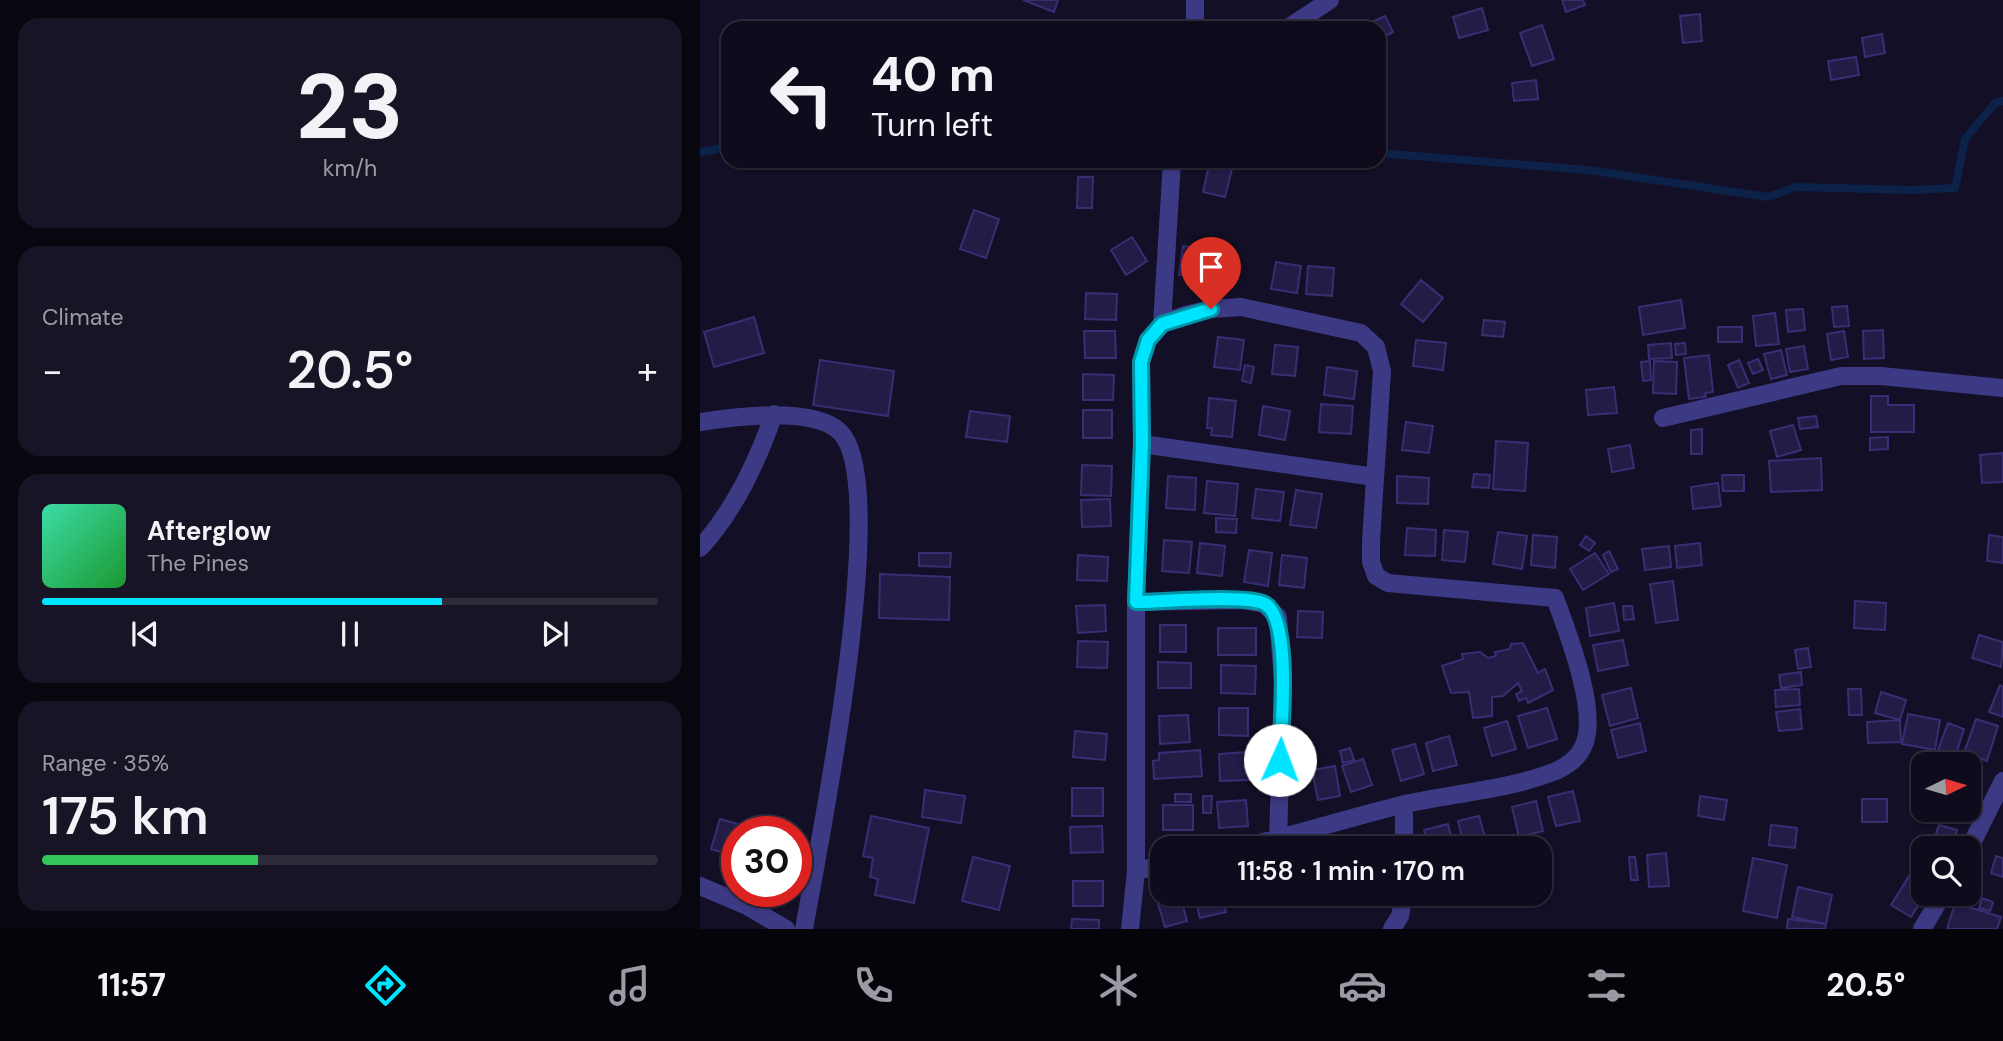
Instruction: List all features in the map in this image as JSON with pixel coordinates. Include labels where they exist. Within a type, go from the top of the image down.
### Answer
[{"type":"street","points":[[1195,0],[1195,21]]},
{"type":"street","points":[[1298,21],[1330,0]]},
{"type":"street","points":[[1162,324],[1172,168]]},
{"type":"street","points":[[1130,929],[1136,871],[1136,602],[1142,444],[1141,362],[1148,340],[1162,324],[1211,309],[1241,307],[1361,333],[1376,347],[1382,371],[1371,541],[1371,562],[1376,576],[1388,583],[1555,598],[1581,675],[1587,720],[1584,746],[1571,763],[1534,778],[1404,804],[1289,836]]},
{"type":"street","points":[[1662,418],[1841,376],[1881,376],[2003,388]]},
{"type":"street","points":[[700,548],[734,501],[760,455],[774,414]]},
{"type":"street","points":[[700,422],[774,414],[817,421],[840,431],[853,458],[859,488],[859,551],[851,645],[804,929]]},
{"type":"street","points":[[1142,444],[1375,477]]},
{"type":"street","points":[[1136,602],[1242,600],[1264,604],[1278,617],[1283,682],[1278,836]]},
{"type":"street","points":[[1976,836],[2003,781]]},
{"type":"street","points":[[1404,804],[1404,836]]},
{"type":"street","points":[[1136,871],[1150,868]]},
{"type":"street","points":[[700,886],[747,906],[786,929]]},
{"type":"street","points":[[1392,929],[1400,916],[1402,906]]},
{"type":"street","points":[[1922,929],[1936,906]]},
{"type":"building","points":[[1023,0],[1058,0],[1054,12]]},
{"type":"building","points":[[1562,0],[1583,0],[1585,5],[1566,12]]},
{"type":"building","points":[[1482,8],[1488,30],[1459,38],[1453,17]]},
{"type":"building","points":[[1700,14],[1702,41],[1683,43],[1680,16]]},
{"type":"building","points":[[1385,16],[1393,32],[1386,36],[1386,21],[1374,21]]},
{"type":"building","points":[[1542,25],[1554,59],[1532,66],[1520,33]]},
{"type":"building","points":[[1882,34],[1885,53],[1865,57],[1862,38]]},
{"type":"building","points":[[1856,57],[1859,75],[1831,80],[1828,61]]},
{"type":"building","points":[[1536,80],[1538,99],[1514,101],[1512,83]]},
{"type":"building","points":[[1208,168],[1232,168],[1225,197],[1203,192]]},
{"type":"building","points":[[1078,177],[1093,177],[1092,208],[1077,208]]},
{"type":"building","points":[[974,210],[999,219],[986,258],[960,249]]},
{"type":"building","points":[[1132,237],[1147,261],[1126,275],[1111,250]]},
{"type":"building","points":[[1183,246],[1211,250],[1207,279],[1179,275]]},
{"type":"building","points":[[1276,262],[1301,266],[1297,293],[1271,289]]},
{"type":"building","points":[[1308,266],[1334,268],[1332,296],[1306,294]]},
{"type":"building","points":[[1421,280],[1443,298],[1423,322],[1401,304]]},
{"type":"building","points":[[1086,293],[1117,294],[1116,320],[1085,319]]},
{"type":"building","points":[[1681,300],[1685,328],[1643,335],[1639,307]]},
{"type":"building","points":[[1847,306],[1849,326],[1834,327],[1832,307]]},
{"type":"building","points":[[1803,309],[1805,330],[1788,332],[1786,310]]},
{"type":"building","points":[[1775,313],[1779,344],[1756,346],[1753,316]]},
{"type":"building","points":[[754,317],[764,353],[714,367],[704,332]]},
{"type":"building","points":[[1484,320],[1505,322],[1503,337],[1482,335]]},
{"type":"building","points":[[1718,327],[1742,327],[1742,342],[1718,342]]},
{"type":"building","points":[[1883,330],[1884,358],[1864,359],[1863,331]]},
{"type":"building","points":[[1084,331],[1115,331],[1116,358],[1085,358]]},
{"type":"building","points":[[1844,331],[1848,357],[1831,360],[1827,334]]},
{"type":"building","points":[[1218,337],[1244,340],[1240,370],[1214,367]]},
{"type":"building","points":[[1416,340],[1446,343],[1443,370],[1413,366]]},
{"type":"building","points":[[1671,343],[1672,358],[1649,359],[1648,345]]},
{"type":"building","points":[[1685,343],[1686,354],[1676,355],[1675,344]]},
{"type":"building","points":[[1275,345],[1298,347],[1295,376],[1272,374]]},
{"type":"building","points":[[1804,346],[1808,369],[1790,372],[1786,349]]},
{"type":"building","points":[[1781,350],[1787,375],[1771,379],[1764,354]]},
{"type":"building","points":[[1709,355],[1713,392],[1705,393],[1706,397],[1689,399],[1684,358]]},
{"type":"building","points":[[1758,359],[1763,370],[1753,374],[1748,363]]},
{"type":"building","points":[[820,360],[894,371],[888,416],[813,405]]},
{"type":"building","points":[[1739,360],[1749,383],[1738,388],[1728,365]]},
{"type":"building","points":[[1650,361],[1651,380],[1643,381],[1641,362]]},
{"type":"building","points":[[1654,361],[1677,362],[1676,394],[1653,393]]},
{"type":"building","points":[[1245,365],[1254,367],[1251,383],[1242,381]]},
{"type":"building","points":[[1327,367],[1357,371],[1354,399],[1324,395]]},
{"type":"building","points":[[1083,374],[1114,375],[1113,400],[1083,400]]},
{"type":"building","points":[[1614,387],[1617,413],[1588,415],[1586,390]]},
{"type":"building","points":[[1871,396],[1888,396],[1888,405],[1914,405],[1914,432],[1871,432]]},
{"type":"building","points":[[1209,398],[1236,401],[1232,437],[1211,435],[1212,428],[1207,428]]},
{"type":"building","points":[[1321,404],[1353,406],[1351,434],[1319,432]]},
{"type":"building","points":[[1263,406],[1290,411],[1285,440],[1259,435]]},
{"type":"building","points":[[1083,410],[1112,410],[1112,438],[1083,438]]},
{"type":"building","points":[[970,411],[1010,416],[1007,442],[966,437]]},
{"type":"building","points":[[1816,416],[1818,427],[1800,429],[1798,418]]},
{"type":"building","points":[[1406,422],[1433,426],[1429,453],[1402,450]]},
{"type":"building","points":[[1793,425],[1801,450],[1777,457],[1770,431]]},
{"type":"building","points":[[1702,429],[1702,454],[1691,454],[1691,430]]},
{"type":"building","points":[[1888,437],[1888,449],[1870,450],[1870,438]]},
{"type":"building","points":[[1496,441],[1528,443],[1525,491],[1493,489]]},
{"type":"building","points":[[1630,445],[1634,468],[1612,472],[1608,449]]},
{"type":"building","points":[[2003,453],[2003,482],[1982,483],[1980,455]]},
{"type":"building","points":[[1821,458],[1822,490],[1771,492],[1769,461]]},
{"type":"building","points":[[1082,465],[1112,466],[1111,496],[1081,495]]},
{"type":"building","points":[[1474,474],[1490,475],[1489,488],[1472,487]]},
{"type":"building","points":[[1722,475],[1744,475],[1744,491],[1723,491]]},
{"type":"building","points":[[1168,476],[1196,478],[1195,510],[1166,508]]},
{"type":"building","points":[[1397,476],[1429,478],[1428,504],[1397,503]]},
{"type":"building","points":[[1207,481],[1238,484],[1235,516],[1204,513]]},
{"type":"building","points":[[1718,483],[1721,506],[1693,509],[1691,487]]},
{"type":"building","points":[[1256,489],[1284,492],[1280,521],[1252,518]]},
{"type":"building","points":[[1296,490],[1322,494],[1316,528],[1290,525]]},
{"type":"building","points":[[1110,499],[1111,526],[1082,527],[1081,500]]},
{"type":"building","points":[[1216,518],[1237,519],[1236,533],[1216,532]]},
{"type":"building","points":[[1407,528],[1436,530],[1435,556],[1405,555]]},
{"type":"building","points":[[1444,530],[1468,532],[1465,562],[1442,560]]},
{"type":"building","points":[[1498,532],[1527,536],[1522,569],[1493,564]]},
{"type":"building","points":[[1533,535],[1557,537],[1555,568],[1531,565]]},
{"type":"building","points":[[1989,535],[2003,537],[2003,563],[1987,561]]},
{"type":"building","points":[[1586,536],[1595,543],[1589,551],[1580,545]]},
{"type":"building","points":[[1164,540],[1192,542],[1189,573],[1162,571]]},
{"type":"building","points":[[1200,543],[1225,546],[1222,576],[1197,573]]},
{"type":"building","points":[[1700,543],[1702,565],[1677,568],[1675,546]]},
{"type":"building","points":[[1669,546],[1671,567],[1645,570],[1642,549]]},
{"type":"building","points":[[1249,550],[1272,553],[1268,586],[1244,582]]},
{"type":"building","points":[[1609,551],[1618,569],[1611,572],[1603,555]]},
{"type":"building","points":[[919,553],[951,553],[950,567],[919,566]]},
{"type":"building","points":[[1595,553],[1609,574],[1583,590],[1570,569]]},
{"type":"building","points":[[1078,555],[1108,557],[1107,581],[1077,580]]},
{"type":"building","points":[[1282,555],[1307,558],[1304,588],[1279,585]]},
{"type":"building","points":[[880,574],[950,577],[949,620],[879,618]]},
{"type":"building","points":[[1673,581],[1678,620],[1656,623],[1650,584]]},
{"type":"building","points":[[1855,601],[1886,603],[1885,630],[1854,628]]},
{"type":"building","points":[[1614,603],[1619,631],[1590,636],[1586,608]]},
{"type":"building","points":[[1105,605],[1106,631],[1078,633],[1076,606]]},
{"type":"building","points":[[1623,606],[1632,606],[1634,619],[1624,620]]},
{"type":"building","points":[[1298,611],[1323,612],[1322,638],[1297,637]]},
{"type":"building","points":[[1160,625],[1186,625],[1186,652],[1160,652]]},
{"type":"building","points":[[1218,628],[1256,628],[1256,655],[1218,655]]},
{"type":"building","points":[[1979,635],[2003,642],[2001,667],[1972,658]]},
{"type":"building","points":[[1623,640],[1628,665],[1598,671],[1593,645]]},
{"type":"building","points":[[1078,641],[1108,642],[1107,668],[1077,667]]},
{"type":"building","points":[[1523,643],[1538,673],[1545,669],[1553,690],[1528,703],[1526,698],[1519,701],[1516,694],[1522,691],[1518,683],[1503,696],[1492,697],[1492,716],[1473,718],[1469,692],[1451,693],[1442,666],[1463,659],[1462,654],[1480,652],[1488,658],[1496,656],[1495,652],[1510,649],[1511,644]]},
{"type":"building","points":[[1808,648],[1811,667],[1798,669],[1795,650]]},
{"type":"building","points":[[1158,662],[1191,663],[1191,688],[1158,688]]},
{"type":"building","points":[[1221,665],[1256,666],[1255,694],[1221,693]]},
{"type":"building","points":[[1801,672],[1802,685],[1781,688],[1779,675]]},
{"type":"building","points":[[2000,685],[2003,687],[2003,717],[1989,712]]},
{"type":"building","points":[[1631,688],[1638,718],[1610,726],[1602,695]]},
{"type":"building","points":[[1799,689],[1800,705],[1776,707],[1775,690]]},
{"type":"building","points":[[1848,689],[1861,689],[1862,715],[1849,715]]},
{"type":"building","points":[[1881,692],[1906,700],[1900,720],[1875,713]]},
{"type":"building","points":[[1219,708],[1248,708],[1248,736],[1219,735]]},
{"type":"building","points":[[1547,708],[1557,739],[1528,748],[1518,716]]},
{"type":"building","points":[[1800,709],[1802,729],[1779,731],[1776,712]]},
{"type":"building","points":[[1908,714],[1940,720],[1935,750],[1902,744]]},
{"type":"building","points":[[1188,715],[1190,742],[1160,744],[1159,716]]},
{"type":"building","points":[[1976,719],[1998,726],[1987,761],[1981,759],[1981,752],[1964,752]]},
{"type":"building","points":[[1900,720],[1901,742],[1868,743],[1867,722]]},
{"type":"building","points":[[1507,721],[1516,749],[1492,756],[1484,728]]},
{"type":"building","points":[[1640,723],[1646,751],[1618,758],[1611,730]]},
{"type":"building","points":[[1948,723],[1964,729],[1957,752],[1938,750]]},
{"type":"building","points":[[1075,731],[1107,734],[1105,760],[1073,757]]},
{"type":"building","points":[[1449,736],[1457,765],[1433,771],[1426,743]]},
{"type":"building","points":[[1415,744],[1424,774],[1401,781],[1392,750]]},
{"type":"building","points":[[1350,748],[1354,760],[1343,763],[1340,751]]},
{"type":"building","points":[[1200,750],[1202,776],[1154,779],[1153,761],[1159,760],[1159,753]]},
{"type":"building","points":[[1247,752],[1249,780],[1220,781],[1219,754]]},
{"type":"building","points":[[1305,754],[1306,771],[1296,772],[1295,755]]},
{"type":"building","points":[[1363,759],[1372,785],[1351,792],[1342,766]]},
{"type":"building","points":[[1335,766],[1340,796],[1318,800],[1312,770]]},
{"type":"building","points":[[1072,788],[1103,788],[1103,816],[1072,816]]},
{"type":"building","points":[[925,790],[965,796],[961,823],[922,817]]},
{"type":"building","points":[[1573,791],[1580,821],[1556,826],[1548,797]]},
{"type":"building","points":[[1175,794],[1191,794],[1191,802],[1175,802]]},
{"type":"building","points":[[1203,796],[1212,796],[1211,813],[1203,813]]},
{"type":"building","points":[[1700,796],[1727,800],[1724,820],[1698,816]]},
{"type":"building","points":[[1862,799],[1887,799],[1887,822],[1862,822]]},
{"type":"building","points":[[1246,800],[1248,826],[1219,828],[1217,802]]},
{"type":"building","points":[[1536,801],[1543,831],[1519,836],[1512,807]]},
{"type":"building","points":[[1163,805],[1193,805],[1193,830],[1163,830]]},
{"type":"building","points":[[871,816],[929,828],[914,903],[875,895],[878,879],[870,877],[873,858],[863,856]]},
{"type":"building","points":[[1479,816],[1485,836],[1462,836],[1458,821]]},
{"type":"building","points":[[720,819],[721,819],[721,852],[711,849]]},
{"type":"building","points":[[1448,824],[1451,836],[1426,836],[1424,830]]},
{"type":"building","points":[[1771,825],[1797,828],[1795,848],[1769,845]]},
{"type":"building","points":[[1939,825],[1957,830],[1955,836],[1935,836]]},
{"type":"building","points":[[1102,826],[1103,852],[1071,853],[1070,827]]},
{"type":"building","points":[[1666,853],[1669,886],[1649,887],[1647,855]]},
{"type":"building","points":[[1996,856],[2003,858],[2003,877],[1991,873]]},
{"type":"building","points":[[973,857],[1010,866],[999,910],[962,901]]},
{"type":"building","points":[[1629,857],[1635,857],[1638,880],[1631,880]]},
{"type":"building","points":[[1753,858],[1787,865],[1777,918],[1743,911]]},
{"type":"building","points":[[1909,876],[1911,906],[1918,906],[1911,917],[1891,905]]},
{"type":"building","points":[[1073,881],[1103,881],[1103,906],[1073,906]]},
{"type":"building","points":[[1798,887],[1832,895],[1826,924],[1792,917]]},
{"type":"building","points":[[1982,898],[1993,902],[1990,911],[1979,908]]},
{"type":"building","points":[[1159,906],[1183,906],[1187,921],[1165,927]]},
{"type":"building","points":[[1197,906],[1224,906],[1226,912],[1200,918]]},
{"type":"building","points":[[1954,906],[1965,906],[2001,917],[1997,929],[1947,929]]},
{"type":"building","points":[[1072,919],[1099,920],[1099,929],[1071,929]]},
{"type":"building","points":[[1788,919],[1826,924],[1825,929],[1787,929]]},
{"type":"waterway","points":[[1386,154],[1588,170],[1768,197],[1796,187],[1913,190],[1955,188],[1965,139],[1995,103],[2003,101]]},
{"type":"waterway","points":[[700,152],[721,148]]},
{"type":"route","points":[[1211,309],[1162,324],[1148,340],[1141,362],[1142,444],[1136,602],[1242,600],[1264,604],[1278,617],[1283,682],[1280,760]]}]
